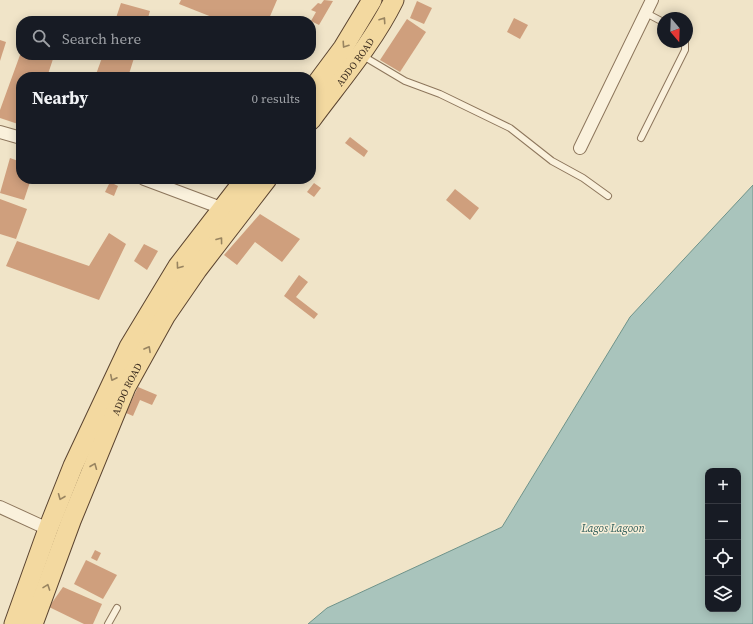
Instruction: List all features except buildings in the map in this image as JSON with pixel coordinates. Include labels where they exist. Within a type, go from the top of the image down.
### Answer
[{"type":"main road","name":"ADDO ROAD","points":[[316,84],[343,48],[372,0]]},
{"type":"main road","name":"ADDO ROAD","points":[[316,113],[360,54],[388,12],[394,0]]},
{"type":"main road","name":"ADDO ROAD","points":[[14,624],[48,529],[76,459],[129,347],[178,266],[224,209],[242,184]]},
{"type":"main road","name":"ADDO ROAD","points":[[34,624],[71,521],[126,387],[166,315],[197,270],[262,184]]},
{"type":"street","points":[[580,148],[652,0]]},
{"type":"street","points":[[0,132],[16,137]]},
{"type":"street","points":[[157,184],[224,209]]},
{"type":"street","points":[[0,507],[48,529]]},
{"type":"lane","points":[[646,13],[657,19]]},
{"type":"lane","points":[[641,138],[686,48]]},
{"type":"lane","points":[[360,54],[405,82],[440,94],[510,128],[552,161],[583,178],[608,196]]},
{"type":"lane","points":[[108,624],[117,608]]},
{"type":"water","name":"Lagos Lagoon","points":[[753,185],[753,624],[308,624],[327,608],[502,527],[630,317]]}]
